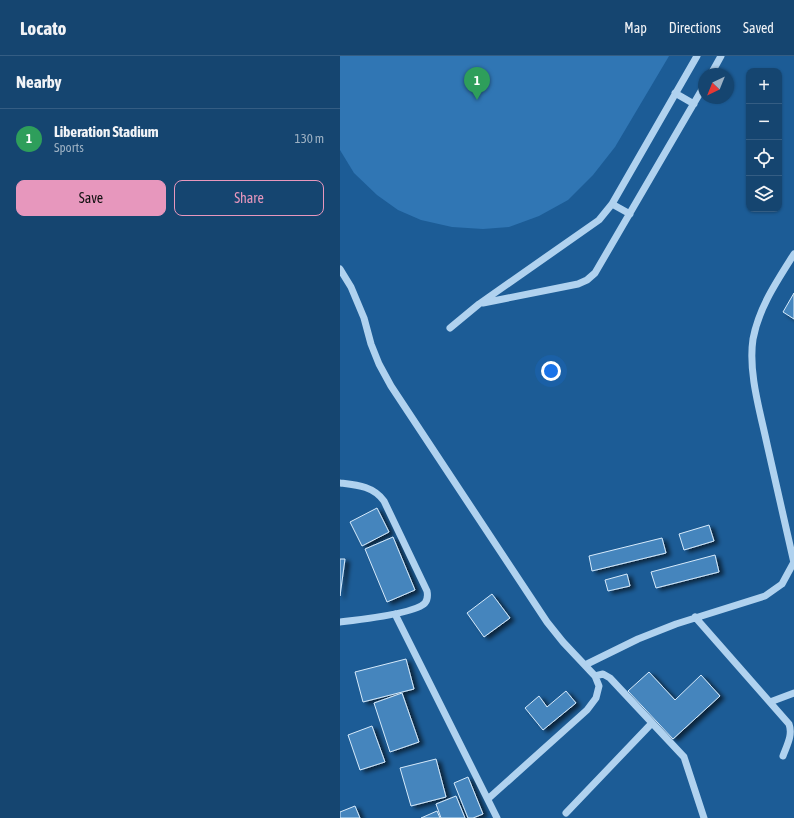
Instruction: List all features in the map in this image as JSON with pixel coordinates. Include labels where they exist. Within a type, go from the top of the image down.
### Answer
[{"type":"street","points":[[450,328],[479,304],[599,220],[612,204],[697,56]]},
{"type":"street","points":[[714,68],[721,56]]},
{"type":"street","points":[[676,93],[694,104]]},
{"type":"street","points":[[479,304],[578,284],[587,280],[595,273],[698,97]]},
{"type":"street","points":[[612,204],[630,214]]},
{"type":"street","points":[[585,665],[638,639],[695,618],[772,593],[782,584],[794,563],[757,396],[752,360],[753,339],[758,320],[768,295],[794,254]]},
{"type":"street","points":[[340,269],[351,287],[364,318],[371,344],[379,364],[391,386],[546,622],[595,676],[599,686],[596,698],[587,710],[488,798]]},
{"type":"street","points":[[340,483],[371,489],[384,501],[427,591],[428,598],[419,608],[395,614],[340,622]]},
{"type":"street","points":[[395,614],[497,818]]},
{"type":"street","points":[[695,618],[789,724],[791,735],[783,756]]},
{"type":"street","points":[[595,676],[604,674],[610,678],[684,757],[704,818]]},
{"type":"street","points":[[770,702],[794,693]]},
{"type":"street","points":[[566,813],[652,723]]},
{"type":"shaded area","points":[[340,56],[669,56],[615,147],[593,175],[568,200],[539,216],[509,227],[483,229],[452,227],[421,220],[398,210],[377,195],[354,173],[340,150]]},
{"type":"building","points":[[794,293],[794,319],[783,312]]},
{"type":"building","points":[[377,508],[389,532],[362,546],[350,522]]},
{"type":"building","points":[[709,525],[714,541],[684,550],[679,534]]},
{"type":"building","points":[[393,537],[415,590],[387,602],[365,549]]},
{"type":"building","points":[[662,538],[666,553],[592,571],[589,556]]},
{"type":"building","points":[[715,555],[719,572],[656,588],[651,572]]},
{"type":"building","points":[[340,559],[345,559],[340,596]]},
{"type":"building","points":[[627,574],[630,586],[608,591],[605,580]]},
{"type":"building","points":[[492,594],[510,618],[484,637],[467,613]]},
{"type":"building","points":[[406,659],[414,689],[363,702],[355,672]]},
{"type":"building","points":[[649,672],[675,700],[701,675],[720,696],[673,739],[628,691]]},
{"type":"building","points":[[566,691],[576,703],[543,730],[525,708],[539,696],[547,707]]},
{"type":"building","points":[[402,693],[419,742],[390,752],[374,703]]},
{"type":"building","points":[[372,726],[385,762],[360,770],[348,735]]},
{"type":"building","points":[[436,759],[446,797],[411,806],[400,768]]},
{"type":"building","points":[[468,777],[483,814],[473,818],[468,818],[454,783]]},
{"type":"building","points":[[456,796],[465,818],[441,818],[436,804]]},
{"type":"building","points":[[355,806],[360,818],[340,818],[340,812]]},
{"type":"building","points":[[437,811],[440,818],[421,818]]},
{"type":"place","name":"Liberation Stadium","points":[[477,100]]}]
